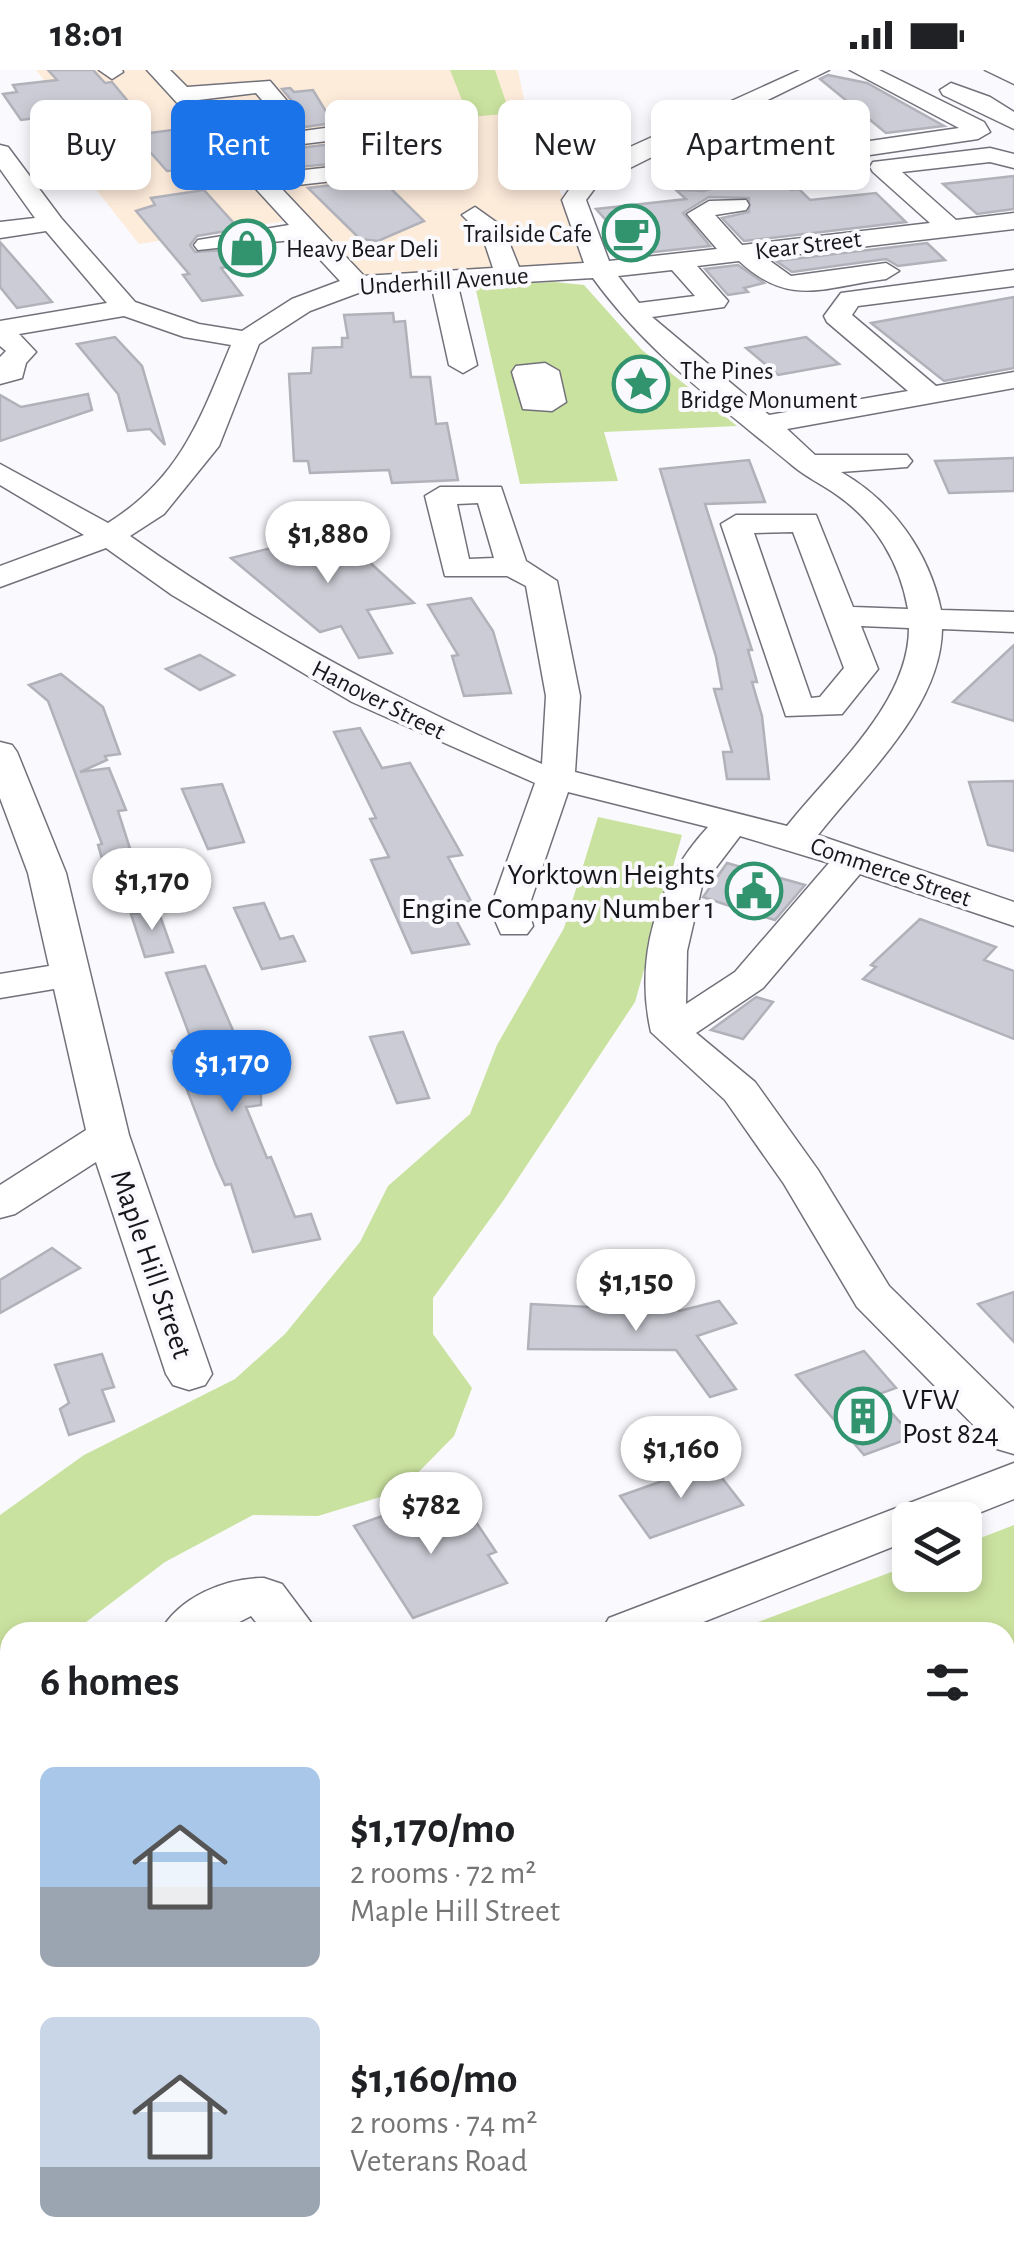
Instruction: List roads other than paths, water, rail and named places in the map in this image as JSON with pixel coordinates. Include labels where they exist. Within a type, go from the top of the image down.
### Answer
[{"type":"street","points":[[158,70],[186,100]]},
{"type":"street","points":[[754,70],[794,81]]},
{"type":"street","points":[[750,100],[818,70]]},
{"type":"street","points":[[860,70],[976,127],[978,132],[870,149]]},
{"type":"street","points":[[910,70],[982,102],[1014,122]]},
{"type":"street","points":[[996,70],[1014,77]]},
{"type":"street","points":[[181,95],[262,86],[274,100]]},
{"type":"street","points":[[0,152],[10,179],[126,308]]},
{"type":"street","points":[[949,227],[882,167],[990,155],[1014,162]]},
{"type":"street","points":[[901,186],[1014,174]]},
{"type":"street","points":[[278,190],[358,284]]},
{"type":"street","points":[[581,190],[574,200],[591,254],[618,291],[715,300],[685,270]]},
{"type":"street","points":[[738,204],[700,214],[774,280],[789,284],[890,268],[889,261],[867,237]]},
{"type":"street","points":[[475,215],[494,232],[508,274]]},
{"type":"street","name":"Kear Street","points":[[618,291],[739,252],[1014,221]]},
{"type":"street","points":[[0,230],[52,223]]},
{"type":"street","points":[[762,226],[782,247]]},
{"type":"street","points":[[208,245],[309,230]]},
{"type":"street","name":"Underhill Avenue","points":[[247,340],[303,304],[358,284],[508,274],[618,291]]},
{"type":"street","points":[[443,278],[463,365]]},
{"type":"street","points":[[930,395],[837,316],[850,299],[1014,278]]},
{"type":"street","name":"Commerce Street","points":[[618,291],[681,360],[808,464],[854,493],[884,523],[920,580],[926,617],[921,663],[891,718],[796,838],[1014,915]]},
{"type":"street","points":[[0,330],[126,308],[194,331],[247,340],[204,446],[153,508],[109,536],[0,577]]},
{"type":"street","points":[[0,330],[22,352],[12,360],[12,372],[0,376]]},
{"type":"street","points":[[764,425],[1014,380]]},
{"type":"street","points":[[808,464],[898,461]]},
{"type":"street","name":"Hanover Street","points":[[0,474],[109,536],[183,588],[364,696],[529,771],[796,838]]},
{"type":"street","points":[[805,522],[840,616],[862,669],[830,707],[798,709],[736,524],[805,522]]},
{"type":"street","points":[[514,926],[510,908],[555,777],[562,734],[563,696],[526,574]]},
{"type":"street","points":[[840,616],[1014,622]]},
{"type":"street","points":[[484,750],[540,746],[562,734]]},
{"type":"street","name":"Maple Hill Street","points":[[0,752],[47,872],[108,1135],[189,1374]]},
{"type":"street","points":[[731,823],[690,872],[676,911],[667,962],[666,1018],[672,1032],[740,1091],[803,1180],[873,1296],[1014,1437]]},
{"type":"street","points":[[672,1032],[749,980],[854,858]]},
{"type":"street","points":[[0,986],[73,974]]},
{"type":"street","points":[[0,1204],[108,1135]]},
{"type":"street","points":[[957,1502],[1014,1480]]},
{"type":"street","points":[[652,1622],[892,1527]]},
{"type":"street","points":[[199,1622],[219,1606],[245,1595],[264,1597],[285,1622]]},
{"type":"place","name":"Trailside Cafe","points":[[631,233]]},
{"type":"place","name":"Heavy Bear Deli","points":[[247,248]]},
{"type":"place","name":"The Pines Bridge Monument","points":[[641,384]]},
{"type":"place","name":"Yorktown Heights Engine Company Number 1","points":[[754,891]]},
{"type":"place","name":"VFW Post 824","points":[[863,1416]]}]
